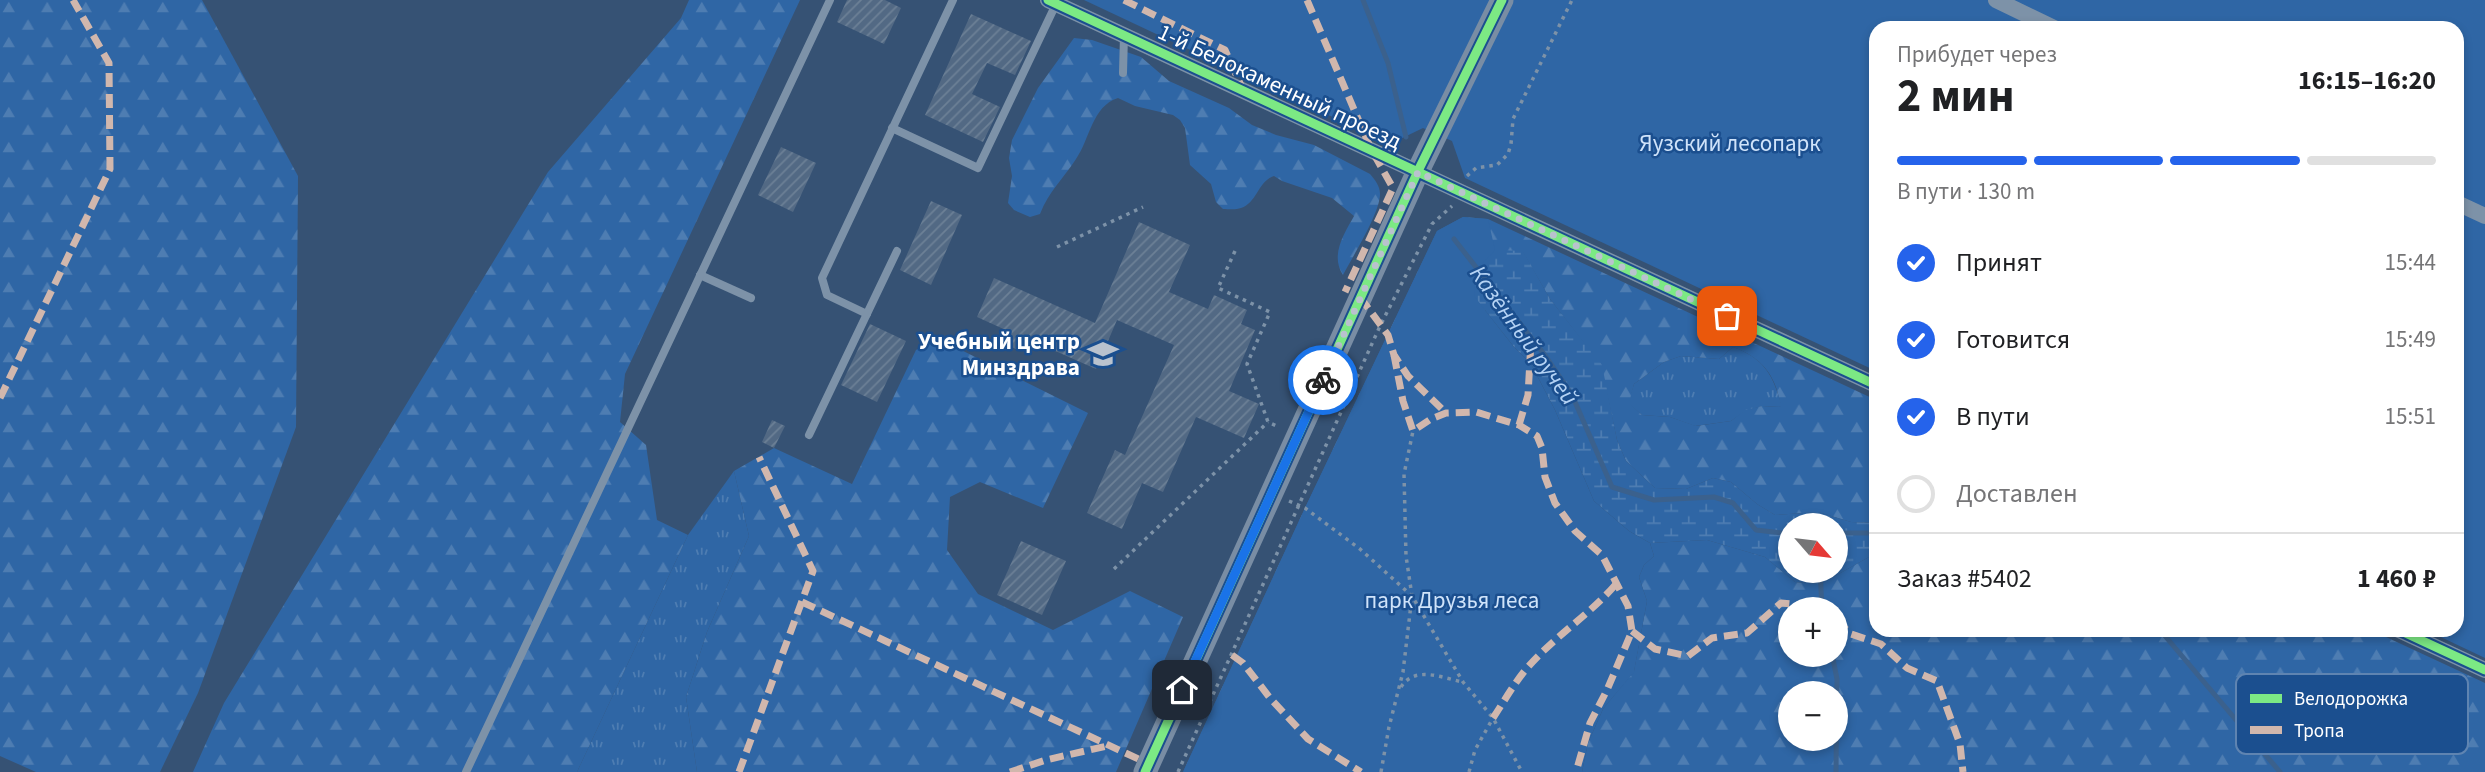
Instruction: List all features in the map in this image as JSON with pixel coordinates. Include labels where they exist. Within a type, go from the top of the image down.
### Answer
[{"type":"street","points":[[1145,772],[1418,172],[1502,0]]},
{"type":"street","points":[[1996,0],[2040,21]]},
{"type":"street","name":"1-й Белокаменный проезд","points":[[1052,2],[1869,382]]},
{"type":"street","points":[[2464,206],[2485,216]]},
{"type":"street","points":[[2414,637],[2485,670]]},
{"type":"lane","points":[[466,772],[830,0]]},
{"type":"lane","points":[[867,314],[827,295],[822,278],[953,0]]},
{"type":"lane","points":[[892,128],[978,167],[1052,2]]},
{"type":"lane","points":[[1122,73],[1124,35]]},
{"type":"lane","points":[[809,435],[897,251]]},
{"type":"lane","points":[[701,275],[751,298]]},
{"type":"path","points":[[1465,178],[1476,168],[1497,165],[1508,154],[1513,118],[1572,0]]},
{"type":"path","points":[[1178,772],[1380,326],[1432,224],[1452,206]]},
{"type":"path","points":[[1057,247],[1143,207]]},
{"type":"path","points":[[1114,569],[1268,422],[1247,364],[1270,312],[1218,288],[1235,251]]},
{"type":"path","points":[[1381,772],[1403,672],[1412,596],[1406,556],[1404,474],[1413,431]]},
{"type":"path","points":[[1271,493],[1300,505],[1360,549],[1412,596],[1463,682],[1493,718],[1522,772]]},
{"type":"path","points":[[1398,691],[1404,681],[1413,675],[1424,674],[1463,682]]},
{"type":"path","points":[[1469,772],[1475,750],[1493,718]]},
{"type":"green space","points":[[0,0],[202,0],[298,176],[296,427],[198,693],[160,772],[36,772],[0,756]]},
{"type":"green space","points":[[689,0],[800,0],[625,374],[620,422],[646,445],[657,520],[688,535],[577,772],[193,772],[224,703],[548,172],[681,18]]},
{"type":"green space","name":"Яузский лесопарк","points":[[1084,0],[2485,0],[2485,658],[2441,637],[2464,637],[2464,21],[1869,21],[1869,368],[1465,178],[1452,141],[1423,128],[1390,144]]},
{"type":"green space","points":[[1074,38],[1092,40],[1141,57],[1169,81],[1229,108],[1252,125],[1276,135],[1314,145],[1370,174],[1379,188],[1379,202],[1371,223],[1343,275],[1339,267],[1338,252],[1354,216],[1332,198],[1274,176],[1264,182],[1251,202],[1237,209],[1223,209],[1216,202],[1211,184],[1190,165],[1185,128],[1180,120],[1173,115],[1135,106],[1118,98],[1102,108],[1081,151],[1040,214],[1030,217],[1014,210],[1008,203],[1012,176],[1009,158],[1012,140],[1038,88]]},
{"type":"green space","points":[[1463,217],[1488,219],[1869,397],[1869,523],[1848,521],[1848,513],[1775,515],[1731,482],[1713,478],[1686,489],[1655,488],[1626,461],[1617,440],[1601,365],[1550,299],[1523,252],[1183,772],[1437,231]],"holes":[[[1733,347],[1760,363],[1772,377],[1781,407],[1762,406],[1745,410],[1731,421],[1696,426],[1670,417],[1642,415],[1629,403],[1634,384],[1664,362],[1681,356],[1719,359]]]},
{"type":"green space","name":"парк Друзья леса","points":[[1463,217],[1488,219],[1495,250],[1476,270],[1474,296],[1514,347],[1531,364],[1555,410],[1594,501],[1629,531],[1650,543],[1654,556],[1644,565],[1639,577],[1647,601],[1634,672],[1603,709],[1588,743],[1582,772],[1183,772],[1437,231]]},
{"type":"green space","points":[[1495,250],[1523,251],[1550,299],[1602,365],[1617,440],[1626,461],[1655,488],[1686,489],[1713,478],[1731,482],[1757,504],[1778,515],[1778,568],[1765,557],[1707,540],[1650,543],[1629,531],[1594,501],[1555,410],[1531,364],[1473,295],[1476,270]]},
{"type":"green space","points":[[937,338],[1088,413],[1043,508],[980,482],[950,497],[947,550],[978,594],[1053,630],[1130,591],[1183,617],[1116,772],[697,772],[686,697],[707,632],[749,536],[734,471],[774,448],[852,484],[916,350]]},
{"type":"green space","points":[[1733,347],[1753,357],[1766,370],[1782,407],[1762,406],[1745,411],[1731,421],[1695,426],[1670,417],[1642,415],[1628,403],[1634,384],[1664,362],[1681,356],[1719,359]]},
{"type":"green space","points":[[734,471],[749,536],[707,632],[686,697],[697,772],[577,772],[688,535]]},
{"type":"green space","points":[[1848,521],[1869,523],[1869,557],[1848,569]]},
{"type":"green space","points":[[1707,540],[1765,557],[1778,568],[1778,583],[1821,584],[1848,583],[1848,569],[1869,557],[1869,637],[2386,637],[2466,674],[2236,674],[2236,754],[2468,754],[2468,675],[2485,683],[2485,772],[1582,772],[1588,743],[1603,709],[1634,671],[1647,601],[1639,577],[1644,565],[1654,556],[1650,543]]},
{"type":"building","points":[[847,0],[885,0],[901,8],[884,44],[837,22]]},
{"type":"building","points":[[971,14],[1031,41],[1015,75],[987,63],[972,94],[1000,107],[983,142],[925,115]]},
{"type":"building","points":[[781,147],[816,163],[793,212],[758,195]]},
{"type":"building","points":[[931,201],[962,215],[931,285],[900,270]]},
{"type":"building","points":[[1139,222],[1190,245],[1169,292],[1208,309],[1214,295],[1247,310],[1241,324],[1255,330],[1229,391],[1259,404],[1244,438],[1196,417],[1163,492],[1142,483],[1122,529],[1087,513],[1115,450],[1125,455],[1174,345],[1117,320],[1096,369],[1026,338],[1020,351],[1003,343],[1008,331],[977,317],[994,278],[1095,323]]},
{"type":"building","points":[[870,324],[906,341],[877,402],[841,385]]},
{"type":"building","points":[[772,420],[785,426],[774,448],[762,442]]},
{"type":"building","points":[[1021,541],[1066,561],[1042,615],[997,595]]},
{"type":"waterway","name":"Казённый ручей","points":[[1363,0],[1388,63],[1406,137]]},
{"type":"waterway","name":"Казённый ручей","points":[[1454,239],[1544,354],[1572,395],[1612,487],[1654,500],[1714,497],[1733,503],[1756,530],[1778,533]]},
{"type":"waterway","name":"Казённый ручей","points":[[1848,533],[1869,533]]},
{"type":"waterway","points":[[1821,583],[1821,597]]},
{"type":"waterway","name":"Казённый ручей","points":[[2166,637],[2236,720]]},
{"type":"waterway","points":[[1835,667],[1837,679],[1836,772]]},
{"type":"waterway","name":"Казённый ручей","points":[[2265,754],[2280,772]]},
{"type":"marked path","points":[[0,398],[110,169],[109,63],[73,0]]},
{"type":"marked path","points":[[1124,0],[1225,50],[1243,90]]},
{"type":"marked path","points":[[1307,0],[1371,149],[1393,188],[1345,292]]},
{"type":"marked path","points":[[1360,297],[1388,335],[1394,355],[1408,376],[1446,413]]},
{"type":"marked path","points":[[1519,425],[1528,395],[1531,342]]},
{"type":"marked path","points":[[1394,355],[1403,401],[1413,431],[1446,413],[1476,412],[1519,425],[1537,436],[1542,448],[1545,477],[1555,503],[1575,531],[1602,555],[1628,606],[1632,631],[1590,723],[1576,772]]},
{"type":"marked path","points":[[739,772],[813,571],[759,457]]},
{"type":"marked path","points":[[1493,718],[1519,678],[1534,661],[1617,583]]},
{"type":"marked path","points":[[802,602],[1149,764]]},
{"type":"marked path","points":[[1632,631],[1655,649],[1688,656],[1712,638],[1747,633],[1778,606]]},
{"type":"marked path","points":[[1848,631],[1881,644],[1907,668],[1937,681],[1960,744],[1963,772]]},
{"type":"marked path","points":[[1232,655],[1243,663],[1270,698],[1308,739],[1361,772]]},
{"type":"marked path","points":[[1010,772],[1046,760],[1107,746]]},
{"type":"cycle path","points":[[1048,0],[1869,382]]},
{"type":"cycle path","points":[[1145,772],[1418,171],[1502,0]]},
{"type":"cycle path","points":[[2414,637],[2485,670]]},
{"type":"way so far","points":[[1323,380],[1418,172],[1727,316]]},
{"type":"place","name":"Учебный центр Минздрава","points":[[1103,354]]},
{"type":"route","points":[[1182,690],[1323,380]]}]
